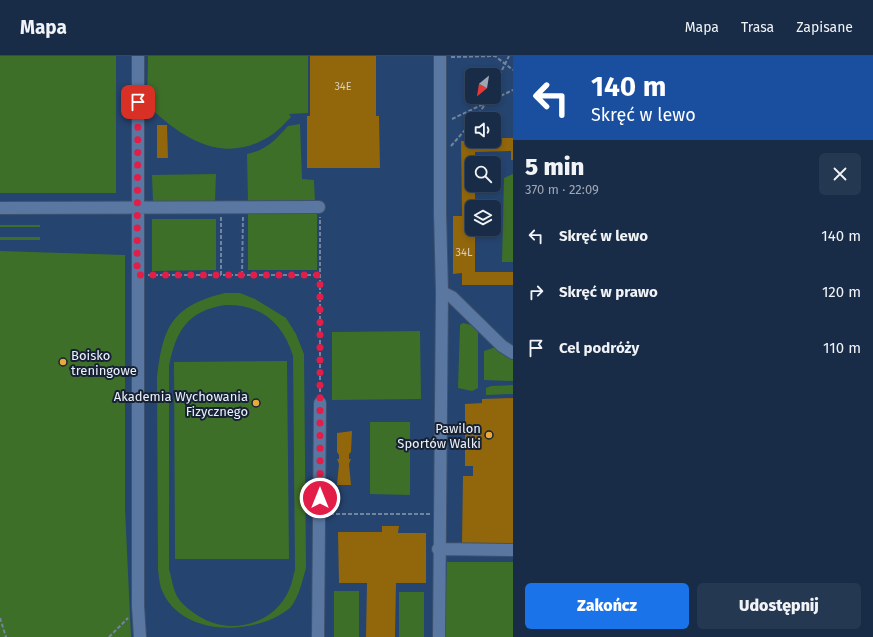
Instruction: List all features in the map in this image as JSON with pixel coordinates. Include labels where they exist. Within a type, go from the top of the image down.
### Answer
[{"type":"street","points":[[138,56],[138,606],[140,637]]},
{"type":"street","points":[[439,637],[438,549],[440,514],[442,292],[440,212],[440,56]]},
{"type":"street","points":[[0,208],[319,208]]},
{"type":"street","points":[[442,292],[452,297],[502,346],[513,353]]},
{"type":"street","points":[[318,637],[320,403]]},
{"type":"street","points":[[438,549],[513,550]]},
{"type":"path","points":[[449,56],[495,56],[500,58],[504,64],[513,70]]},
{"type":"path","points":[[501,71],[509,56]]},
{"type":"path","points":[[501,96],[513,90]]},
{"type":"path","points":[[449,120],[484,104]]},
{"type":"path","points":[[480,112],[486,104]]},
{"type":"path","points":[[450,141],[450,148],[465,130]]},
{"type":"path","points":[[221,208],[221,275]]},
{"type":"path","points":[[242,208],[242,275]]},
{"type":"path","points":[[319,208],[320,403]]},
{"type":"path","points":[[137,275],[320,275]]},
{"type":"path","points":[[320,514],[440,514]]},
{"type":"path","points":[[110,637],[138,606]]},
{"type":"path","points":[[0,618],[6,637]]},
{"type":"shaded area","name":"Akademia Wychowania Fizycznego","points":[[0,56],[513,56],[513,637],[26,637],[0,577]]},
{"type":"green space","points":[[0,56],[116,56],[116,193],[0,193]]},
{"type":"green space","points":[[148,56],[308,56],[308,113],[289,114],[291,117],[276,132],[253,145],[236,148],[220,148],[204,144],[174,128],[147,105]]},
{"type":"green space","points":[[300,124],[302,179],[314,180],[315,203],[248,203],[247,154],[265,147],[275,140],[288,126]]},
{"type":"green space","points":[[216,174],[215,202],[153,201],[152,175]]},
{"type":"green space","points":[[513,174],[513,262],[502,262],[504,178]]},
{"type":"green space","points":[[248,213],[317,213],[317,270],[248,270]]},
{"type":"green space","points":[[152,219],[216,219],[216,270],[152,271]]},
{"type":"green space","points":[[0,225],[40,225],[40,227],[0,227]]},
{"type":"green space","points":[[0,237],[40,237],[40,240],[0,240]]},
{"type":"green space","name":"Boisko treningowe","points":[[0,251],[125,255],[125,509],[131,637],[0,637]]},
{"type":"green space","points":[[225,293],[240,293],[255,299],[286,318],[296,334],[304,354],[306,568],[298,594],[290,608],[275,617],[257,624],[238,627],[219,627],[200,624],[184,616],[170,604],[161,588],[158,570],[157,378],[159,360],[167,332],[173,321],[193,304]],"holes":[[[225,305],[249,308],[268,317],[283,334],[289,344],[293,356],[295,570],[289,590],[283,601],[274,611],[264,618],[252,623],[240,626],[228,626],[216,624],[204,619],[183,604],[175,592],[169,569],[169,366],[175,343],[185,325],[192,318],[201,312],[212,308]]]},
{"type":"green space","points":[[463,323],[471,325],[478,332],[478,388],[472,391],[458,388],[460,325]]},
{"type":"green space","points":[[420,331],[421,399],[332,400],[332,332]]},
{"type":"green space","points":[[496,347],[513,357],[513,381],[484,380],[484,351]]},
{"type":"green space","points":[[287,361],[289,559],[175,559],[174,362]]},
{"type":"green space","points":[[513,385],[513,394],[486,395],[486,388],[491,386]]},
{"type":"green space","points":[[370,422],[410,422],[410,495],[370,494]]},
{"type":"green space","points":[[447,562],[513,562],[513,637],[444,637]]},
{"type":"green space","points":[[334,591],[359,591],[359,637],[334,637]]},
{"type":"green space","points":[[399,592],[424,592],[424,637],[399,637]]},
{"type":"building","points":[[310,56],[376,56],[376,116],[379,116],[380,168],[307,168],[307,116],[310,116]]},
{"type":"building","points":[[157,125],[167,125],[168,158],[157,158]]},
{"type":"building","points":[[501,138],[513,138],[513,160],[511,160],[511,151],[475,152],[475,156],[465,156],[465,192],[475,192],[475,200],[465,200],[465,236],[475,236],[475,272],[513,272],[513,285],[462,285],[462,273],[453,274],[453,216],[462,216],[461,141],[465,141],[465,148],[501,148]]},
{"type":"building","points":[[513,398],[513,544],[462,544],[463,476],[473,476],[473,466],[465,466],[465,404],[482,403],[482,399]]},
{"type":"building","points":[[352,431],[351,452],[349,454],[349,459],[351,459],[349,464],[351,485],[337,485],[339,464],[337,459],[339,459],[339,455],[337,452],[337,433]]},
{"type":"building","points":[[382,526],[399,526],[398,533],[426,533],[426,583],[396,583],[395,637],[366,637],[367,583],[339,583],[338,532],[382,532]]},
{"type":"place","name":"Boisko treningowe","points":[[63,362]]},
{"type":"place","name":"Akademia Wychowania Fizycznego","points":[[256,403]]},
{"type":"place","name":"Pawilon Sportów Walki","points":[[489,435]]},
{"type":"route","points":[[138,102],[137,275],[320,275],[320,498]]}]
